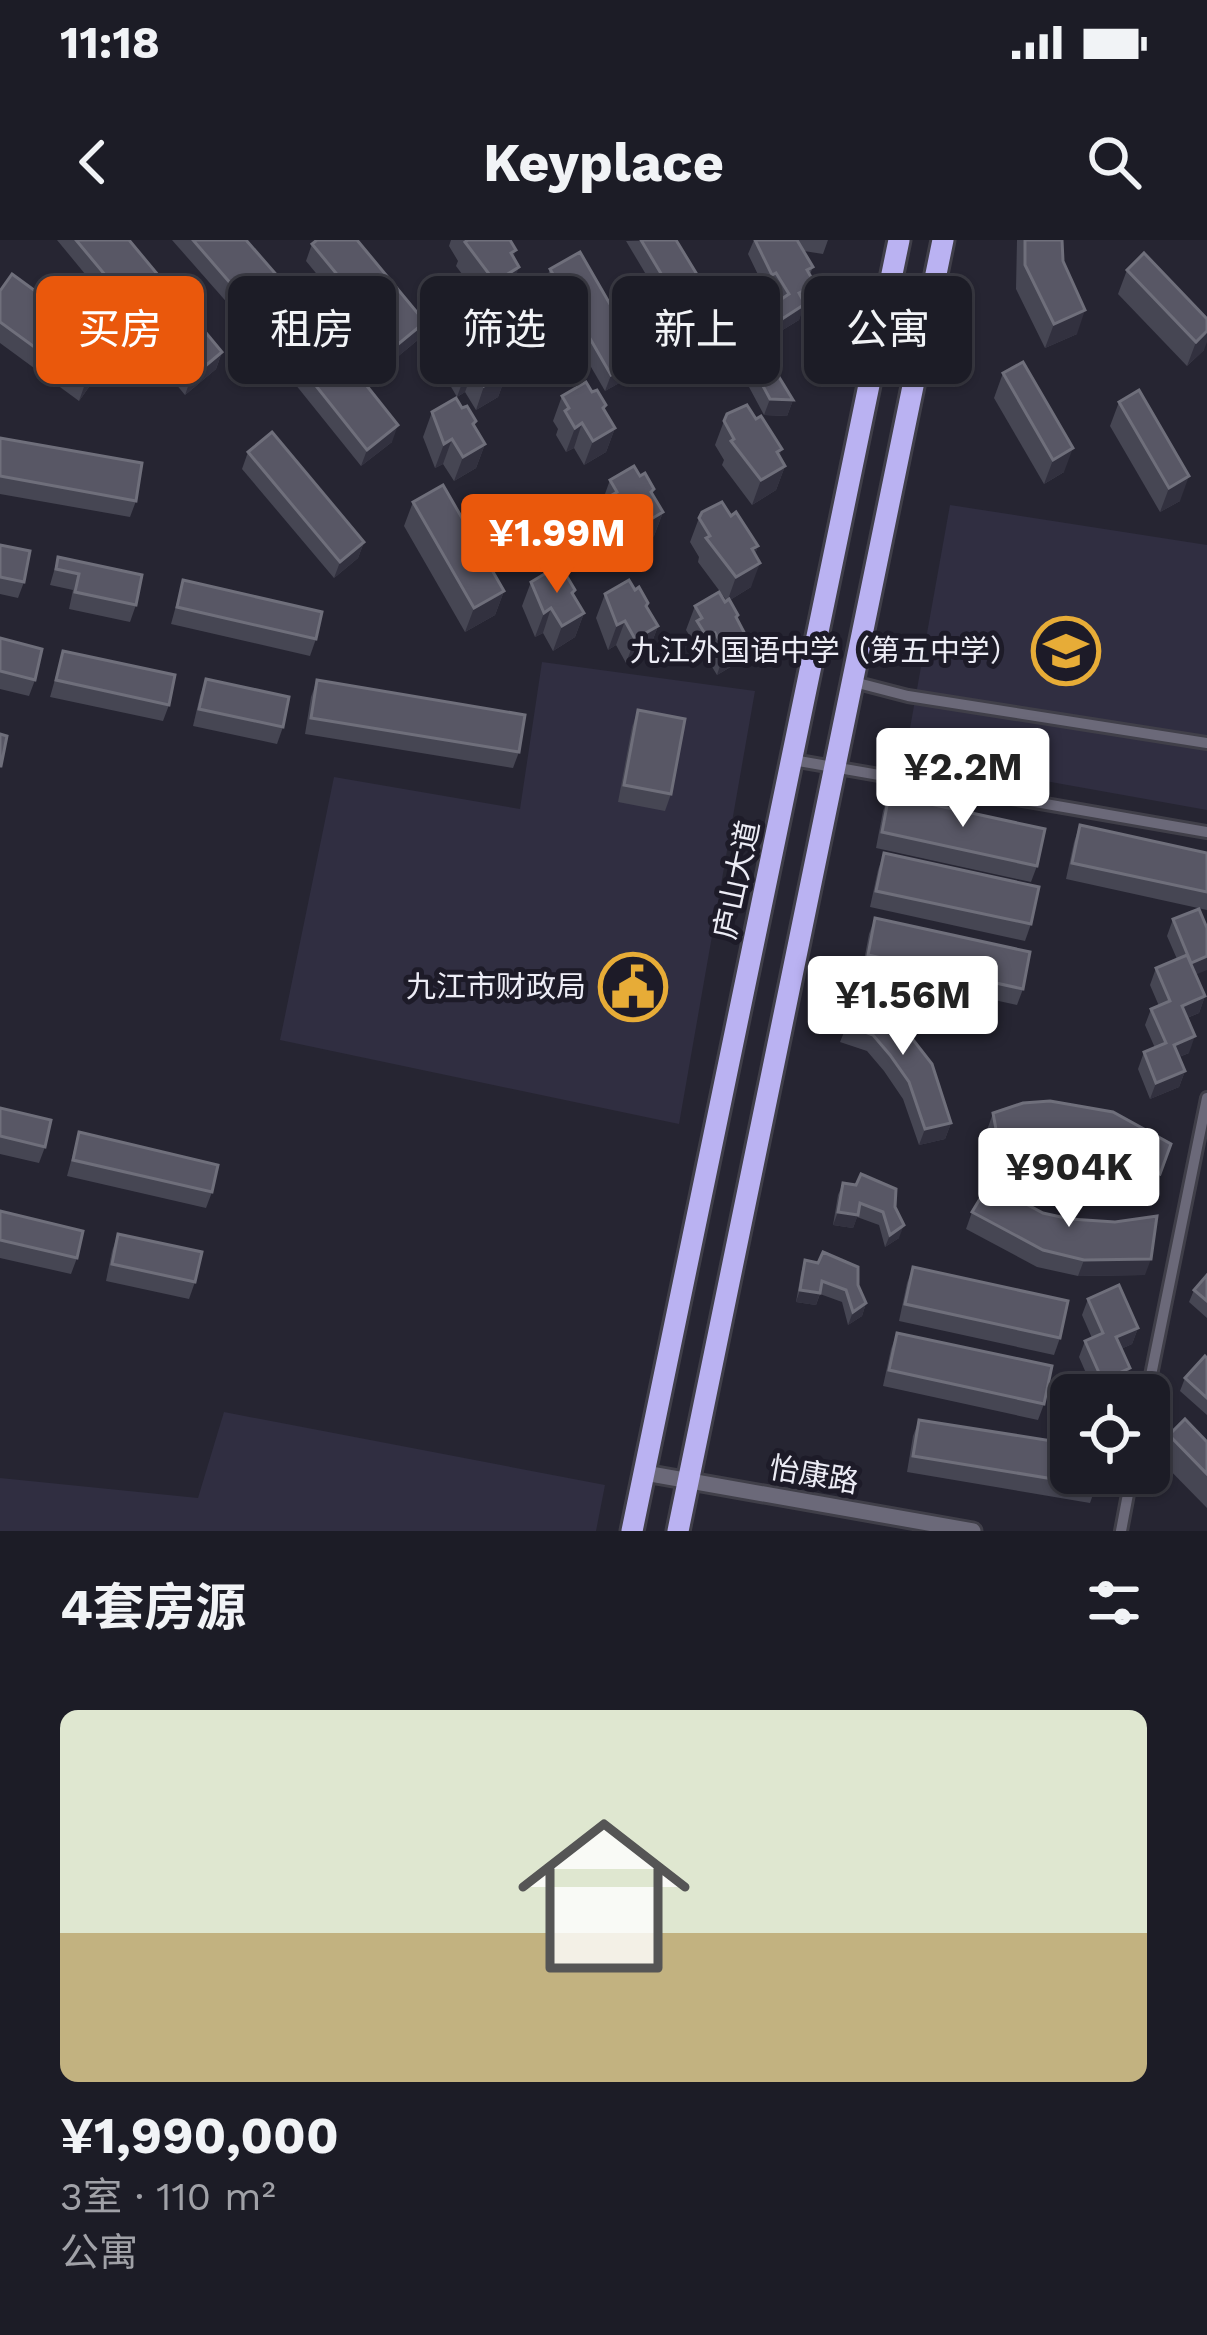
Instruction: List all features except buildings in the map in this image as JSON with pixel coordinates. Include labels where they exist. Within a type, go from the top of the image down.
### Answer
[{"type":"highway","name":"庐山大道","points":[[632,1531],[899,240]]},
{"type":"highway","points":[[677,1531],[943,240]]},
{"type":"street","points":[[850,682],[908,697],[1207,743]]},
{"type":"street","points":[[793,760],[1207,832]]},
{"type":"street","points":[[1151,1374],[1207,1098]]},
{"type":"street","name":"怡康路","points":[[644,1473],[973,1531]]},
{"type":"street","points":[[1121,1531],[1128,1494]]},
{"type":"shaded area","name":"九江外国语中学（第五中学）","points":[[950,505],[1207,545],[1207,810],[905,756]]},
{"type":"shaded area","name":"九江市财政局","points":[[542,662],[755,691],[679,1124],[280,1040],[334,777],[520,809]]},
{"type":"shaded area","points":[[224,1412],[605,1485],[596,1531],[0,1531],[0,1478],[198,1498]]},
{"type":"place","name":"九江外国语中学（第五中学）","points":[[1066,651]]},
{"type":"place","name":"九江市财政局","points":[[633,987]]}]
